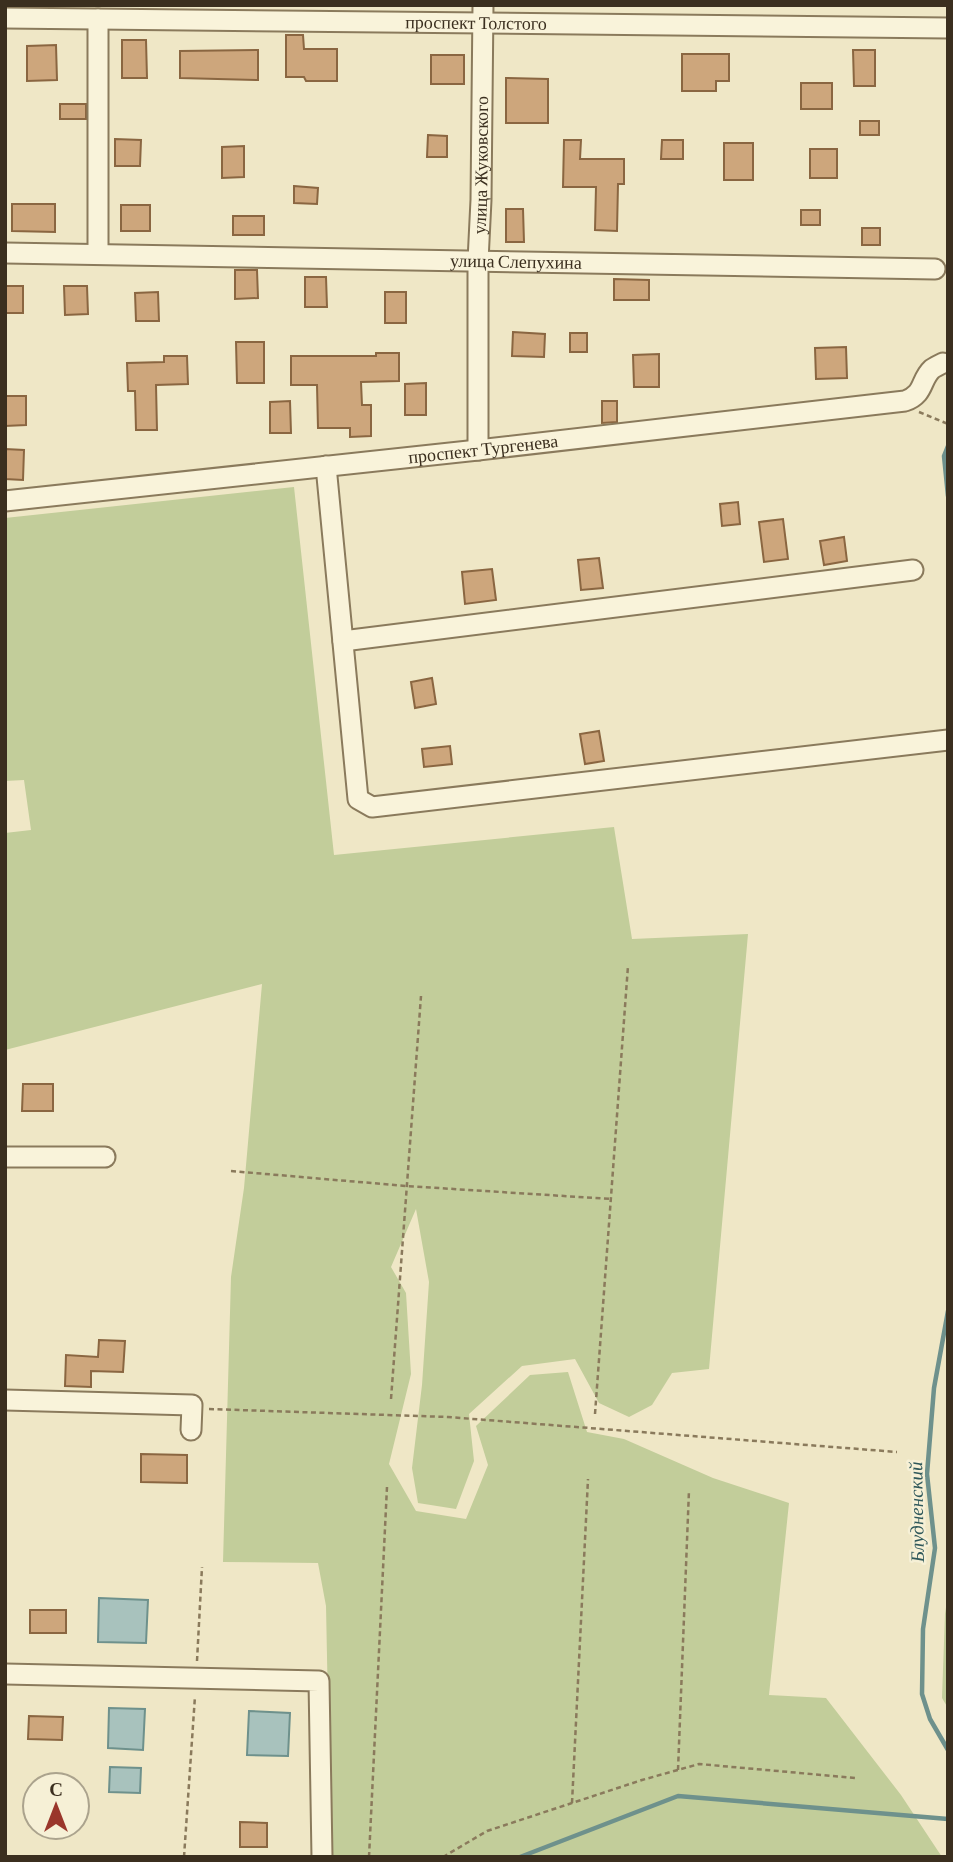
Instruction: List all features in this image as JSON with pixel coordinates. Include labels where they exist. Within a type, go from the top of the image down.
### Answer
[{"type":"street","name":"проспект Толстого","points":[[5,18],[483,15],[948,28]]},
{"type":"street","name":"улица Жуковского","points":[[478,450],[478,261],[483,15]]},
{"type":"street","points":[[98,19],[98,253]]},
{"type":"street","name":"улица Слепухина","points":[[5,253],[935,269]]},
{"type":"street","points":[[915,398],[930,370],[943,363]]},
{"type":"street","name":"проспект Тургенева","points":[[5,501],[478,450],[915,398]]},
{"type":"street","points":[[326,466],[358,799],[372,807],[948,740]]},
{"type":"street","points":[[342,641],[913,570]]},
{"type":"street","points":[[5,1157],[105,1157]]},
{"type":"street","points":[[5,1400],[192,1405],[191,1430]]},
{"type":"street","points":[[5,1674],[319,1681],[322,1857]]},
{"type":"path","points":[[915,398],[919,414],[947,424]]},
{"type":"path","points":[[595,1414],[628,966]]},
{"type":"path","points":[[391,1399],[421,996]]},
{"type":"path","points":[[231,1171],[611,1199]]},
{"type":"path","points":[[192,1405],[216,1411],[448,1417],[897,1452]]},
{"type":"path","points":[[572,1803],[589,1479]]},
{"type":"path","points":[[369,1857],[387,1487]]},
{"type":"path","points":[[678,1770],[689,1490]]},
{"type":"path","points":[[184,1857],[202,1567]]},
{"type":"path","points":[[443,1857],[487,1831],[699,1765],[856,1778]]},
{"type":"green space","points":[[294,487],[334,855],[614,827],[632,939],[748,934],[709,1369],[672,1373],[652,1405],[629,1417],[599,1403],[575,1359],[522,1366],[469,1414],[474,1461],[456,1509],[418,1503],[412,1468],[422,1385],[429,1282],[416,1209],[391,1267],[406,1293],[411,1374],[389,1464],[416,1511],[466,1519],[488,1465],[476,1426],[530,1375],[568,1372],[587,1432],[624,1439],[713,1478],[789,1503],[769,1695],[826,1698],[901,1795],[942,1857],[331,1857],[326,1606],[318,1563],[223,1562],[231,1277],[244,1188],[262,984],[5,1050],[5,833],[31,830],[24,780],[5,781],[5,518]]},
{"type":"green space","points":[[948,1594],[948,1708],[942,1698]]},
{"type":"water","points":[[99,1598],[148,1600],[146,1643],[98,1642]]},
{"type":"water","points":[[109,1708],[145,1709],[143,1750],[108,1748]]},
{"type":"water","points":[[249,1711],[290,1713],[288,1756],[247,1755]]},
{"type":"water","points":[[110,1767],[141,1768],[140,1793],[109,1792]]},
{"type":"building","points":[[286,35],[303,35],[304,49],[337,49],[337,81],[306,81],[304,77],[286,77]]},
{"type":"building","points":[[122,40],[146,40],[147,78],[122,78]]},
{"type":"building","points":[[56,45],[57,80],[27,81],[27,46]]},
{"type":"building","points":[[258,50],[258,80],[180,78],[180,51]]},
{"type":"building","points":[[853,50],[875,50],[875,86],[854,86]]},
{"type":"building","points":[[682,54],[729,54],[729,81],[716,81],[716,91],[682,91]]},
{"type":"building","points":[[431,55],[464,55],[464,84],[431,84]]},
{"type":"building","points":[[506,78],[548,79],[548,123],[506,123]]},
{"type":"building","points":[[801,83],[832,83],[832,109],[801,109]]},
{"type":"building","points":[[60,104],[86,104],[86,119],[60,119]]},
{"type":"building","points":[[860,121],[879,121],[879,135],[860,135]]},
{"type":"building","points":[[428,135],[447,136],[447,157],[427,157]]},
{"type":"building","points":[[115,139],[141,140],[140,166],[115,166]]},
{"type":"building","points":[[564,140],[581,140],[580,159],[624,159],[624,184],[618,184],[617,231],[595,230],[596,187],[563,187]]},
{"type":"building","points":[[662,140],[683,140],[683,159],[661,159]]},
{"type":"building","points":[[724,143],[753,143],[753,180],[724,180]]},
{"type":"building","points":[[244,146],[244,177],[222,178],[222,147]]},
{"type":"building","points":[[810,149],[837,149],[837,178],[810,178]]},
{"type":"building","points":[[294,186],[318,188],[317,204],[294,203]]},
{"type":"building","points":[[12,204],[55,204],[55,232],[12,231]]},
{"type":"building","points":[[121,205],[150,205],[150,231],[121,231]]},
{"type":"building","points":[[506,209],[523,209],[524,242],[506,242]]},
{"type":"building","points":[[801,210],[820,210],[820,225],[801,225]]},
{"type":"building","points":[[233,216],[264,216],[264,235],[233,235]]},
{"type":"building","points":[[862,228],[880,228],[880,245],[862,245]]},
{"type":"building","points":[[235,270],[257,270],[258,298],[235,299]]},
{"type":"building","points":[[305,277],[326,277],[327,307],[305,307]]},
{"type":"building","points":[[614,279],[649,280],[649,300],[614,300]]},
{"type":"building","points":[[5,286],[23,286],[23,313],[5,313]]},
{"type":"building","points":[[64,286],[87,286],[88,314],[65,315]]},
{"type":"building","points":[[158,292],[159,321],[136,321],[135,293]]},
{"type":"building","points":[[385,292],[406,292],[406,323],[385,323]]},
{"type":"building","points":[[513,332],[545,334],[544,357],[512,356]]},
{"type":"building","points":[[570,333],[587,333],[587,352],[570,352]]},
{"type":"building","points":[[236,342],[264,342],[264,383],[237,383]]},
{"type":"building","points":[[846,347],[847,378],[816,379],[815,348]]},
{"type":"building","points":[[376,353],[399,353],[399,381],[361,382],[362,405],[371,405],[371,436],[350,437],[350,428],[318,428],[317,385],[291,385],[291,356],[376,356]]},
{"type":"building","points":[[659,354],[659,387],[634,387],[633,355]]},
{"type":"building","points":[[164,356],[187,356],[188,384],[156,385],[157,430],[136,430],[135,391],[128,391],[127,363],[164,362]]},
{"type":"building","points":[[426,383],[426,415],[405,415],[405,384]]},
{"type":"building","points":[[5,396],[26,396],[26,425],[5,426]]},
{"type":"building","points":[[290,401],[291,433],[270,433],[270,402]]},
{"type":"building","points":[[602,401],[617,401],[617,422],[602,423]]},
{"type":"building","points":[[5,449],[24,450],[23,480],[5,479]]},
{"type":"building","points":[[738,502],[740,524],[722,526],[720,504]]},
{"type":"building","points":[[783,519],[788,559],[764,562],[759,522]]},
{"type":"building","points":[[844,537],[847,561],[824,565],[820,541]]},
{"type":"building","points":[[599,558],[603,588],[581,590],[578,560]]},
{"type":"building","points":[[492,569],[496,600],[465,604],[462,572]]},
{"type":"building","points":[[432,678],[436,704],[415,708],[411,682]]},
{"type":"building","points":[[599,731],[604,761],[585,764],[580,734]]},
{"type":"building","points":[[450,746],[452,764],[424,767],[422,749]]},
{"type":"building","points":[[23,1084],[53,1084],[53,1111],[22,1111]]},
{"type":"building","points":[[99,1340],[125,1341],[123,1372],[91,1371],[91,1387],[65,1386],[66,1355],[98,1357]]},
{"type":"building","points":[[141,1454],[187,1455],[187,1483],[141,1482]]},
{"type":"building","points":[[30,1610],[66,1610],[66,1633],[30,1633]]},
{"type":"building","points":[[29,1716],[63,1717],[62,1740],[28,1739]]},
{"type":"building","points":[[240,1822],[267,1823],[267,1847],[240,1847]]},
{"type":"waterway","name":"Блудненский","points":[[948,446],[944,456],[948,496]]},
{"type":"waterway","name":"Блудненский","points":[[948,1311],[934,1388],[927,1474],[935,1548],[923,1629],[922,1694],[930,1719],[948,1750]]},
{"type":"waterway","points":[[520,1857],[678,1796],[948,1819]]}]
